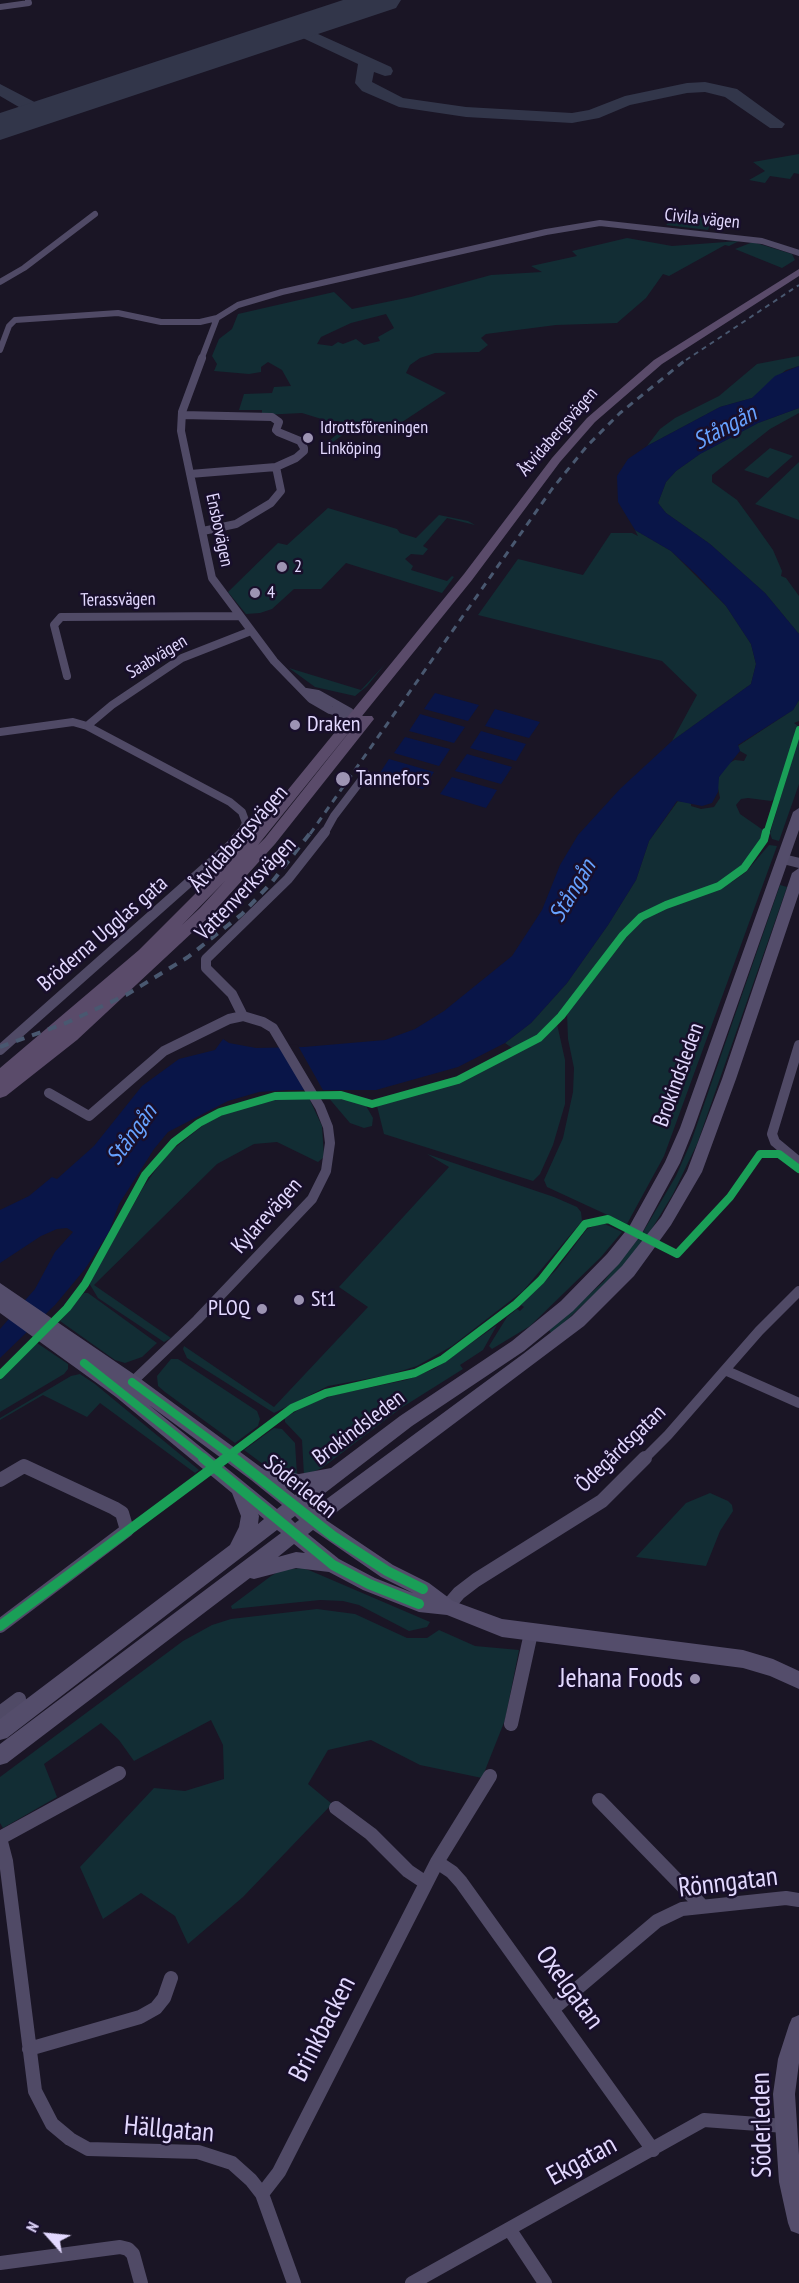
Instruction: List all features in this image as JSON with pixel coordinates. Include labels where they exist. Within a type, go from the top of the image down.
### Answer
[{"type":"main road","name":"Åtvidabergsvägen","points":[[0,1092],[71,1036],[205,912],[270,841],[360,719],[418,650],[536,485],[591,420],[642,374],[748,297],[799,264]]},
{"type":"main road","name":"Åtvidabergsvägen","points":[[699,334],[799,272]]},
{"type":"main road","name":"Åtvidabergsvägen","points":[[0,1077],[105,990],[193,906],[267,825],[344,730],[360,719]]},
{"type":"main road","name":"Brokindsleden","points":[[0,1731],[406,1421],[543,1326],[591,1283],[635,1231],[653,1201],[687,1128],[791,861],[799,812]]},
{"type":"main road","name":"Brokindsleden","points":[[0,1756],[578,1321],[606,1295],[649,1246],[681,1198],[704,1148],[796,889],[799,873]]},
{"type":"main road","name":"Söderleden","points":[[0,1290],[63,1341],[257,1475],[312,1520],[364,1557],[423,1589],[447,1607]]},
{"type":"main road","name":"Söderleden","points":[[0,1304],[63,1341]]},
{"type":"main road","name":"Söderleden","points":[[127,1387],[295,1534],[333,1564],[369,1584],[419,1604],[447,1607],[502,1628],[743,1659],[799,1679]]},
{"type":"main road","points":[[257,1475],[299,1482],[336,1474]]},
{"type":"main road","points":[[235,1551],[248,1529],[250,1516],[238,1485]]},
{"type":"main road","points":[[242,1575],[274,1564],[296,1560],[333,1564]]},
{"type":"main road","name":"Söderleden","points":[[799,2025],[789,2059],[784,2094],[790,2182],[799,2223]]},
{"type":"street","points":[[0,7],[29,3],[28,0]]},
{"type":"street","points":[[0,282],[24,268],[95,214]]},
{"type":"street","name":"Civila vägen","points":[[218,318],[238,305],[282,292],[546,232],[600,223],[762,241],[799,253]]},
{"type":"street","points":[[0,350],[5,334],[15,320],[118,313],[172,323],[200,322],[218,318]]},
{"type":"street","name":"Ensbovägen","points":[[218,318],[182,415],[181,431],[212,578],[291,680],[311,699],[330,710],[360,719]]},
{"type":"street","points":[[182,415],[276,418],[279,422],[276,430],[300,441],[304,451],[290,463],[276,467],[190,474]]},
{"type":"street","points":[[203,531],[227,528],[245,520],[275,500],[281,491],[276,467]]},
{"type":"street","name":"Terassvägen","points":[[67,676],[54,625],[61,617],[240,616]]},
{"type":"street","name":"Saabvägen","points":[[87,726],[112,705],[182,658],[251,631]]},
{"type":"street","name":"Ensbovägen","points":[[306,692],[318,694],[360,719]]},
{"type":"street","name":"Ensbovägen","points":[[330,710],[344,730]]},
{"type":"street","name":"Bröderna Ugglas gata","points":[[0,732],[73,722],[87,726],[231,802],[242,812],[246,823],[242,833],[231,845],[0,1050]]},
{"type":"street","name":"Vattenverksvägen","points":[[243,1016],[232,994],[206,968],[206,959],[288,879],[322,838],[334,816],[366,774]]},
{"type":"street","points":[[49,1093],[88,1116],[164,1051],[229,1018],[243,1016]]},
{"type":"street","name":"Kylarevägen","points":[[127,1387],[197,1320],[312,1199],[323,1178],[329,1157],[328,1127],[320,1107],[273,1028],[263,1022],[243,1016]]},
{"type":"street","points":[[799,1045],[772,1130],[772,1138],[799,1162]]},
{"type":"street","name":"Ödegårdsgatan","points":[[447,1607],[459,1593],[476,1580],[602,1501],[668,1435],[727,1371],[759,1331],[799,1291]]},
{"type":"street","points":[[727,1371],[799,1403]]},
{"type":"street","points":[[0,1480],[24,1466],[114,1508],[122,1513],[127,1530],[0,1626]]},
{"type":"street","points":[[511,1724],[531,1633]]},
{"type":"street","points":[[0,1713],[19,1699]]},
{"type":"street","points":[[0,1838],[119,1773]]},
{"type":"street","name":"Brinkbacken","points":[[262,2194],[279,2172],[437,1862],[490,1776]]},
{"type":"street","points":[[599,1800],[702,1906]]},
{"type":"street","points":[[336,1808],[371,1834],[408,1871],[426,1883]]},
{"type":"street","name":"Hällgatan","points":[[0,1838],[6,1861],[5,1908],[35,2091],[52,2124],[70,2139],[88,2149],[210,2154],[232,2163],[251,2180],[262,2194],[294,2283]]},
{"type":"street","name":"Oxelgatan","points":[[437,1862],[452,1872],[461,1882],[653,2150]]},
{"type":"street","name":"Rönngatan","points":[[553,2008],[657,1921],[681,1910],[786,1898],[799,1900]]},
{"type":"street","points":[[29,2049],[140,2017],[156,2008],[164,1998],[171,1978]]},
{"type":"street","name":"Ekgatan","points":[[412,2283],[704,2120],[785,2126]]},
{"type":"street","points":[[510,2230],[545,2283]]},
{"type":"street","points":[[0,2263],[120,2247],[128,2249],[133,2254],[141,2283]]},
{"type":"green space","points":[[799,154],[799,174],[794,173],[790,179],[770,176],[765,183],[749,180],[765,171],[753,162]]},
{"type":"green space","points":[[680,211],[684,214],[713,219],[708,230],[666,225]]},
{"type":"green space","points":[[627,238],[672,246],[739,241],[729,246],[725,245],[669,276],[663,274],[646,298],[617,323],[556,325],[486,334],[481,338],[488,345],[479,352],[435,353],[420,358],[410,365],[406,373],[446,393],[381,436],[371,433],[376,428],[360,422],[333,442],[329,441],[342,430],[336,427],[342,423],[338,421],[328,421],[302,413],[262,415],[262,410],[239,410],[244,394],[272,393],[274,387],[291,386],[282,370],[268,362],[261,367],[261,372],[249,374],[214,371],[217,364],[212,356],[219,339],[232,329],[238,314],[334,292],[352,309],[411,297],[491,275],[542,272],[531,266],[577,256],[572,251]],"holes":[[[386,314],[394,328],[378,337],[380,341],[364,345],[356,339],[343,344],[338,342],[332,346],[317,344],[321,337],[351,323]]]},
{"type":"green space","points":[[753,242],[792,254],[795,260],[782,268],[735,249]]},
{"type":"green space","points":[[799,356],[799,366],[786,370],[752,398],[720,407],[647,446],[660,429],[675,418],[719,396],[757,364]]},
{"type":"green space","points":[[799,408],[799,413],[770,429],[712,475],[712,482],[737,500],[773,550],[782,571],[781,576],[786,578],[799,596],[799,634],[765,593],[710,544],[666,513],[658,503],[666,482],[676,471],[700,454],[758,423]]},
{"type":"green space","points":[[770,448],[793,456],[768,478],[744,470]]},
{"type":"green space","points":[[799,462],[799,520],[755,504]]},
{"type":"green space","points":[[328,508],[397,529],[400,533],[416,538],[439,515],[468,521],[475,525],[447,518],[423,546],[428,549],[423,555],[411,554],[405,559],[413,566],[411,570],[447,581],[452,576],[454,577],[442,593],[346,563],[321,589],[294,589],[272,609],[246,614],[228,592],[278,543],[287,545]]},
{"type":"green space","points":[[635,530],[671,551],[726,606],[751,644],[756,664],[751,684],[672,741],[697,695],[662,661],[478,615],[518,559],[583,575],[611,533],[632,533],[638,536]]},
{"type":"green space","points":[[386,663],[367,686],[355,696],[315,687],[289,668],[361,690]]},
{"type":"green space","points":[[799,700],[799,721],[794,723],[798,726],[777,797],[771,801],[741,799],[736,805],[740,814],[763,830],[762,839],[748,861],[729,877],[712,886],[666,903],[636,919],[616,940],[562,1010],[536,1036],[515,1050],[505,1043],[531,1023],[567,983],[636,880],[649,841],[678,801],[688,802],[691,806],[701,809],[714,807],[720,798],[717,783],[719,777],[729,763],[735,760],[744,761],[747,755],[740,751],[738,746],[793,710]]},
{"type":"green space","points":[[799,736],[799,784],[779,841],[772,839],[770,833]]},
{"type":"green space","points":[[769,845],[777,846],[664,1156],[627,1224],[547,1187],[544,1180],[563,1138],[573,1092],[574,1068],[568,1039],[567,1013],[637,924],[656,911],[732,882],[746,872]]},
{"type":"green space","points":[[780,885],[787,887],[697,1144],[673,1194],[648,1235],[643,1232],[676,1176],[691,1142]]},
{"type":"green space","points":[[557,1024],[565,1060],[565,1104],[553,1145],[540,1174],[533,1181],[384,1134],[377,1106],[449,1085],[486,1069],[543,1039]]},
{"type":"green space","points":[[308,1096],[322,1126],[324,1157],[318,1162],[277,1142],[254,1144],[217,1164],[94,1285],[171,1338],[164,1342],[98,1298],[89,1283],[144,1186],[167,1154],[206,1123],[240,1107],[279,1098]]},
{"type":"green space","points":[[327,1096],[352,1099],[365,1104],[373,1118],[372,1126],[364,1128],[350,1123]]},
{"type":"green space","points":[[427,1154],[554,1197],[577,1207],[581,1212],[582,1221],[523,1291],[452,1346],[417,1366],[388,1375],[328,1386],[274,1413],[187,1358],[184,1346],[274,1407],[368,1307],[339,1287],[449,1167]]},
{"type":"green space","points":[[605,1224],[622,1232],[601,1257],[530,1326],[492,1349],[489,1346],[507,1317],[517,1309],[520,1311],[524,1307],[521,1305],[556,1270],[587,1229]]},
{"type":"green space","points":[[638,1239],[643,1242],[620,1270],[552,1334],[549,1330],[603,1282]]},
{"type":"green space","points":[[84,1293],[88,1293],[157,1343],[142,1357],[125,1363],[115,1360],[60,1321]]},
{"type":"green space","points":[[497,1325],[483,1350],[460,1365],[463,1369],[401,1408],[322,1468],[304,1476],[302,1440],[285,1422],[285,1418],[306,1405],[334,1395],[406,1380],[434,1369]]},
{"type":"green space","points":[[37,1343],[68,1364],[68,1369],[64,1374],[0,1412],[0,1378]]},
{"type":"green space","points":[[171,1359],[178,1359],[257,1411],[260,1419],[258,1426],[235,1443],[165,1392],[158,1386],[157,1376]]},
{"type":"green space","points":[[80,1374],[199,1470],[195,1473],[100,1403],[87,1417],[43,1395],[0,1420],[71,1376]]},
{"type":"green space","points":[[274,1428],[282,1429],[295,1443],[297,1475],[278,1472],[267,1467],[244,1450]]},
{"type":"green space","points":[[710,1493],[728,1501],[733,1511],[720,1531],[706,1566],[636,1557],[686,1503]]},
{"type":"green space","points":[[303,1568],[430,1622],[427,1627],[409,1631],[359,1605],[343,1601],[320,1600],[232,1609],[231,1606],[281,1570]]},
{"type":"green space","points":[[317,1609],[355,1614],[407,1638],[427,1638],[439,1630],[475,1646],[519,1650],[505,1720],[482,1778],[420,1765],[371,1740],[328,1750],[308,1784],[332,1804],[243,1897],[188,1944],[175,1916],[141,1893],[103,1919],[80,1867],[154,1788],[185,1791],[224,1779],[223,1745],[211,1720],[134,1761],[119,1740],[101,1723],[44,1764],[57,1797],[3,1828],[0,1823],[0,1777],[183,1641],[212,1625],[231,1619]]},
{"type":"water","name":"Stångån","points":[[799,366],[799,408],[758,423],[700,454],[676,471],[666,482],[658,503],[666,513],[710,544],[765,593],[799,634],[799,700],[793,710],[738,745],[740,751],[719,777],[718,792],[712,803],[702,806],[677,801],[649,841],[636,880],[608,925],[567,983],[531,1023],[505,1043],[458,1067],[376,1090],[259,1092],[228,1101],[168,1132],[154,1149],[119,1204],[109,1232],[85,1269],[55,1305],[0,1358],[0,1329],[35,1289],[55,1252],[73,1232],[67,1228],[57,1229],[41,1236],[0,1263],[0,1210],[29,1196],[52,1177],[57,1179],[94,1146],[142,1086],[179,1059],[215,1050],[223,1039],[229,1043],[256,1048],[304,1047],[385,1040],[415,1029],[444,1011],[512,956],[542,910],[560,865],[578,835],[620,789],[672,741],[751,684],[756,664],[751,644],[726,606],[697,575],[671,551],[635,530],[618,502],[617,476],[628,459],[647,446],[720,407],[752,398],[775,376]]},
{"type":"water","points":[[435,693],[479,705],[468,721],[424,709]]},
{"type":"water","points":[[495,709],[540,722],[529,738],[485,726]]},
{"type":"water","points":[[420,714],[465,727],[454,743],[409,731]]},
{"type":"water","points":[[481,731],[526,744],[516,761],[470,748]]},
{"type":"water","points":[[405,737],[450,749],[439,766],[394,753]]},
{"type":"water","points":[[467,754],[512,767],[501,784],[455,771]]},
{"type":"water","points":[[389,759],[434,772],[423,789],[378,776]]},
{"type":"water","points":[[452,777],[497,790],[486,808],[440,794]]},
{"type":"pier","points":[[297,1044],[324,1092],[306,1092],[279,1045]]},
{"type":"taxiway","points":[[296,29],[385,71]]},
{"type":"taxiway","points":[[365,62],[367,67],[363,83],[399,102],[466,112],[572,118],[593,114],[625,101],[687,88],[705,87],[731,93],[776,124]]},
{"type":"taxiway","points":[[0,89],[42,113]]},
{"type":"runway","points":[[0,127],[382,0]]},
{"type":"railway","points":[[686,360],[799,285]]},
{"type":"railway","points":[[310,834],[552,489],[587,446],[620,413],[688,358]]},
{"type":"railway","points":[[0,1047],[66,1023],[126,995],[188,957],[242,914],[272,882],[311,832]]},
{"type":"cycle path","points":[[0,1375],[67,1308],[85,1284],[145,1175],[174,1142],[199,1123],[220,1112],[275,1096],[341,1095],[372,1104],[458,1080],[539,1038],[561,1016],[623,935],[641,917],[666,905],[719,886],[744,868],[764,840],[799,729]]},
{"type":"cycle path","points":[[0,1626],[292,1408],[326,1393],[415,1373],[443,1359],[516,1304],[541,1280],[585,1224],[608,1219],[677,1254],[730,1197],[760,1154],[779,1154],[799,1169]]},
{"type":"cycle path","points":[[84,1363],[238,1485],[333,1565],[369,1584],[419,1604]]},
{"type":"cycle path","points":[[132,1382],[257,1475],[333,1536],[387,1571],[423,1589]]},
{"type":"place","name":"Idrottsföreningen Linköping","points":[[308,438]]},
{"type":"place","name":"2","points":[[282,567]]},
{"type":"place","name":"4","points":[[255,593]]},
{"type":"place","name":"Draken","points":[[295,725]]},
{"type":"place","name":"Tannefors","points":[[343,779]]},
{"type":"place","name":"St1","points":[[299,1300]]},
{"type":"place","name":"PLOQ","points":[[262,1309]]},
{"type":"place","name":"Jehana Foods","points":[[695,1679]]}]
